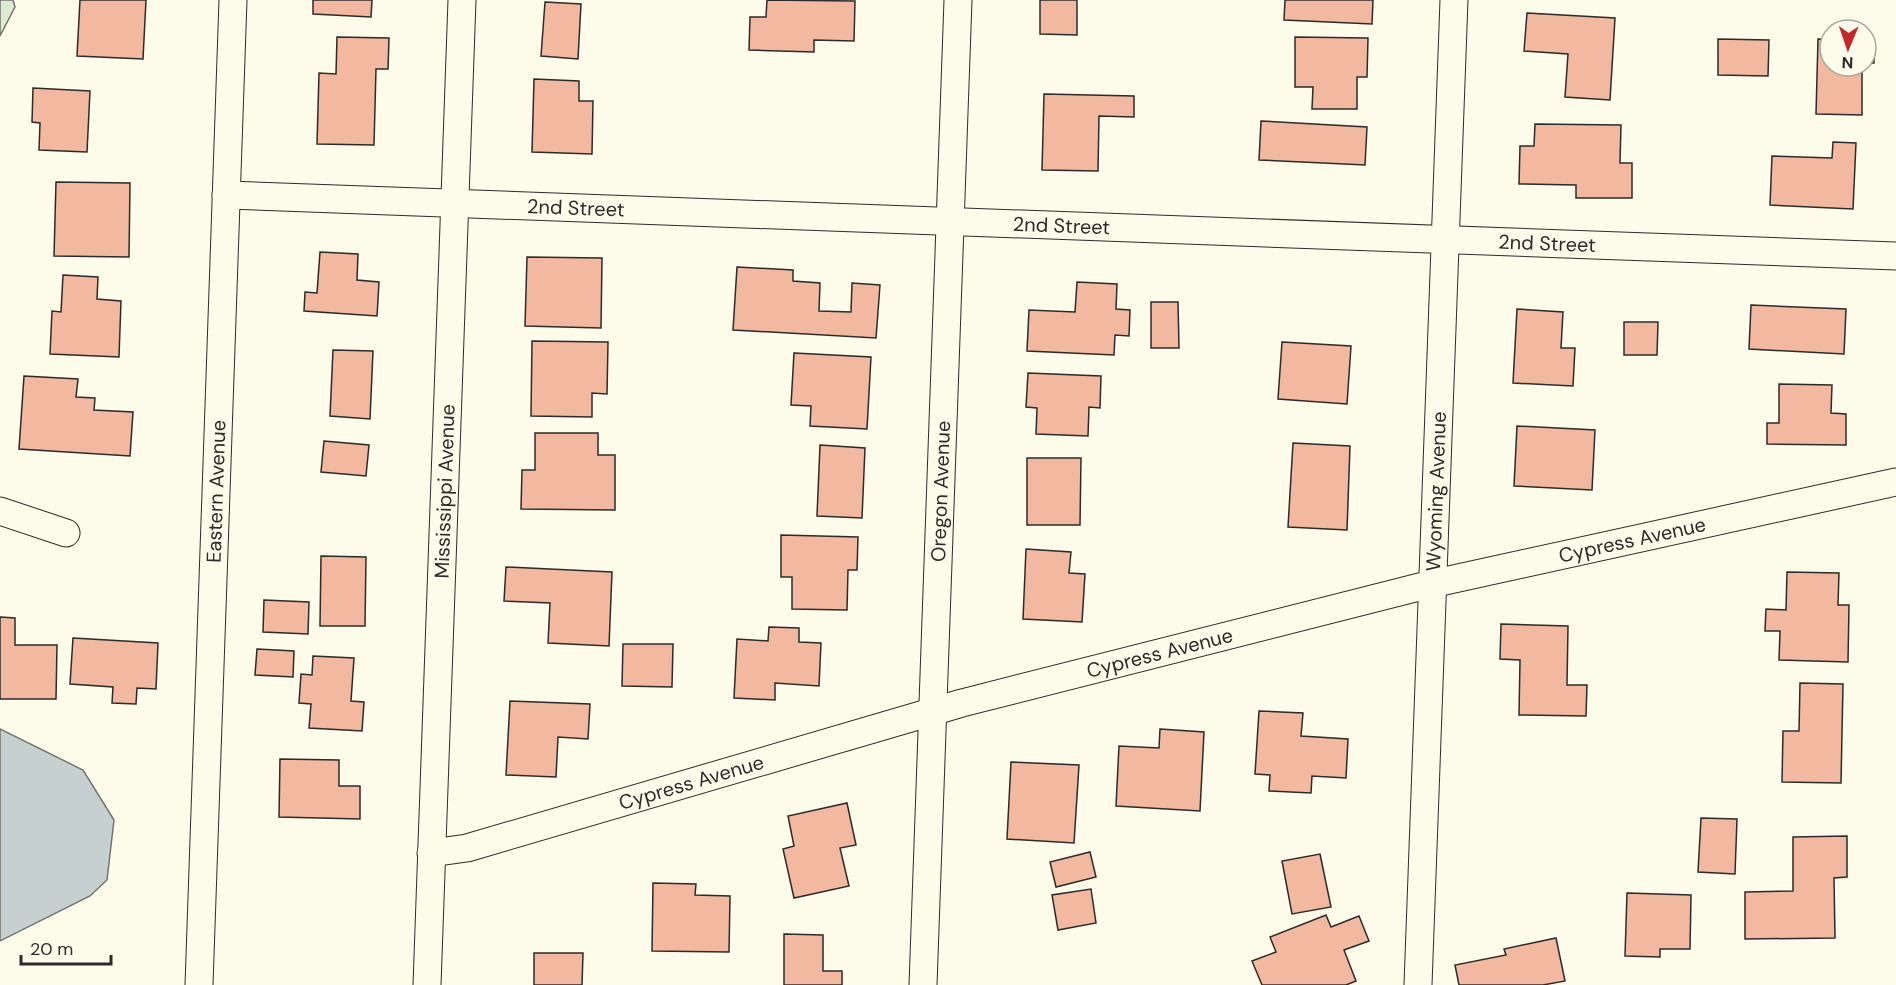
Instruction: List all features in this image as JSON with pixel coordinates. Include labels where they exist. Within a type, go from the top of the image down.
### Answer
[{"type":"street","name":"Eastern Avenue","points":[[199,985],[233,0]]},
{"type":"street","name":"Mississippi Avenue","points":[[427,985],[462,0]]},
{"type":"street","name":"Oregon Avenue","points":[[923,985],[958,0]]},
{"type":"street","name":"Wyoming Avenue","points":[[1418,985],[1454,0]]},
{"type":"street","name":"2nd Street","points":[[226,195],[1896,256]]},
{"type":"street","name":"Cypress Avenue","points":[[431,853],[467,848],[973,700],[1431,584],[1896,482]]},
{"type":"street","points":[[0,511],[7,511],[66,533]]},
{"type":"green space","points":[[0,0],[13,0],[15,7],[0,36]]},
{"type":"shaded area","points":[[0,729],[83,770],[114,820],[107,880],[90,896],[0,941]]},
{"type":"building","points":[[80,0],[146,0],[143,59],[77,56]]},
{"type":"building","points":[[313,0],[372,0],[371,17],[313,14]]},
{"type":"building","points":[[767,0],[855,1],[854,41],[814,40],[814,52],[749,50],[750,17],[766,17]]},
{"type":"building","points":[[1040,0],[1077,0],[1077,35],[1040,34]]},
{"type":"building","points":[[1285,0],[1373,0],[1372,24],[1284,20]]},
{"type":"building","points":[[545,2],[581,4],[578,59],[541,56]]},
{"type":"building","points":[[1527,13],[1615,18],[1610,100],[1565,97],[1568,54],[1524,51]]},
{"type":"building","points":[[337,37],[389,38],[388,69],[376,69],[374,145],[317,144],[319,73],[336,74]]},
{"type":"building","points":[[1295,37],[1368,38],[1367,77],[1357,77],[1357,109],[1312,109],[1313,87],[1295,87]]},
{"type":"building","points":[[1718,39],[1769,40],[1768,76],[1718,75]]},
{"type":"building","points":[[1818,39],[1818,78],[1862,78],[1862,115],[1816,114]]},
{"type":"building","points":[[534,79],[579,81],[579,101],[593,101],[592,154],[532,152]]},
{"type":"building","points":[[33,88],[90,91],[87,152],[39,150],[40,123],[32,122]]},
{"type":"building","points":[[1044,94],[1134,96],[1134,117],[1099,116],[1098,171],[1042,170]]},
{"type":"building","points":[[1261,121],[1367,127],[1365,165],[1259,160]]},
{"type":"building","points":[[1535,124],[1621,125],[1620,163],[1632,163],[1632,198],[1576,198],[1576,185],[1519,184],[1520,146],[1534,146]]},
{"type":"building","points":[[1833,142],[1856,143],[1853,209],[1770,205],[1772,156],[1832,158]]},
{"type":"building","points":[[56,182],[130,183],[129,257],[54,256]]},
{"type":"building","points":[[320,252],[358,254],[357,280],[379,282],[377,316],[304,311],[305,292],[317,293]]},
{"type":"building","points":[[527,257],[602,258],[601,328],[525,326]]},
{"type":"building","points":[[737,267],[793,270],[793,281],[820,283],[819,311],[851,312],[852,283],[880,285],[876,338],[733,330]]},
{"type":"building","points":[[63,275],[98,277],[97,299],[121,301],[119,357],[50,354],[52,311],[61,312]]},
{"type":"building","points":[[1077,282],[1117,284],[1116,309],[1130,310],[1129,336],[1115,335],[1114,355],[1027,351],[1029,310],[1075,312]]},
{"type":"building","points":[[1151,302],[1178,302],[1179,348],[1151,348]]},
{"type":"building","points":[[1751,305],[1846,309],[1844,354],[1749,349]]},
{"type":"building","points":[[1517,309],[1563,312],[1561,348],[1575,348],[1573,386],[1513,383]]},
{"type":"building","points":[[1624,322],[1658,322],[1657,355],[1624,355]]},
{"type":"building","points":[[532,341],[608,342],[607,394],[592,393],[592,417],[531,416]]},
{"type":"building","points":[[1282,342],[1351,346],[1347,404],[1278,399]]},
{"type":"building","points":[[333,350],[373,351],[370,419],[330,416]]},
{"type":"building","points":[[794,353],[871,357],[867,429],[810,426],[811,406],[791,405]]},
{"type":"building","points":[[1028,373],[1101,376],[1100,408],[1089,407],[1088,436],[1036,434],[1037,408],[1026,407]]},
{"type":"building","points":[[24,376],[78,379],[76,397],[95,398],[94,410],[133,412],[130,456],[19,449]]},
{"type":"building","points":[[1779,384],[1832,385],[1831,413],[1846,414],[1846,445],[1767,444],[1767,423],[1779,423]]},
{"type":"building","points":[[1517,426],[1595,430],[1592,490],[1514,486]]},
{"type":"building","points":[[535,433],[598,433],[598,455],[615,455],[615,510],[521,509],[522,470],[535,470]]},
{"type":"building","points":[[324,441],[369,445],[366,476],[321,472]]},
{"type":"building","points":[[1293,443],[1350,446],[1347,530],[1288,527]]},
{"type":"building","points":[[820,445],[865,448],[862,518],[817,516]]},
{"type":"building","points":[[1027,458],[1081,458],[1080,525],[1027,525]]},
{"type":"building","points":[[781,535],[858,537],[857,570],[848,570],[847,610],[792,609],[792,577],[781,577]]},
{"type":"building","points":[[1026,549],[1071,552],[1069,573],[1085,574],[1082,622],[1023,619]]},
{"type":"building","points":[[321,556],[366,557],[365,626],[320,626]]},
{"type":"building","points":[[506,567],[612,572],[609,646],[548,643],[550,603],[504,601]]},
{"type":"building","points":[[1787,572],[1839,573],[1838,605],[1849,605],[1848,662],[1779,660],[1780,631],[1765,631],[1766,609],[1786,610]]},
{"type":"building","points":[[264,600],[309,602],[308,634],[263,632]]},
{"type":"building","points":[[0,617],[15,618],[15,645],[57,645],[56,699],[0,699]]},
{"type":"building","points":[[1501,624],[1568,626],[1567,685],[1587,685],[1586,716],[1519,715],[1520,660],[1500,659]]},
{"type":"building","points":[[769,627],[799,628],[799,642],[821,643],[819,686],[775,683],[775,700],[734,698],[737,639],[768,641]]},
{"type":"building","points":[[73,638],[158,643],[156,689],[137,688],[136,704],[112,703],[113,687],[70,684]]},
{"type":"building","points":[[623,644],[673,644],[672,687],[622,686]]},
{"type":"building","points":[[257,649],[294,651],[293,677],[255,675]]},
{"type":"building","points":[[313,656],[354,658],[351,701],[364,702],[362,731],[309,728],[311,704],[299,703],[301,674],[312,675]]},
{"type":"building","points":[[1800,683],[1843,684],[1841,783],[1782,782],[1783,731],[1799,731]]},
{"type":"building","points":[[510,701],[590,704],[588,739],[558,737],[556,777],[506,775]]},
{"type":"building","points":[[1259,711],[1303,713],[1301,736],[1348,739],[1346,778],[1312,776],[1311,793],[1269,791],[1270,775],[1255,774]]},
{"type":"building","points":[[1160,729],[1204,732],[1200,811],[1116,806],[1119,746],[1159,748]]},
{"type":"building","points":[[280,759],[339,760],[339,786],[360,786],[360,819],[279,817]]},
{"type":"building","points":[[1011,762],[1079,765],[1074,843],[1007,839]]},
{"type":"building","points":[[847,803],[856,845],[840,848],[849,886],[794,898],[783,849],[794,846],[788,816]]},
{"type":"building","points":[[1701,818],[1737,819],[1735,874],[1698,872]]},
{"type":"building","points":[[1847,836],[1847,877],[1834,878],[1835,938],[1745,939],[1745,892],[1793,891],[1793,837]]},
{"type":"building","points":[[1090,852],[1096,877],[1056,887],[1050,862]]},
{"type":"building","points":[[1320,854],[1331,907],[1292,914],[1282,861]]},
{"type":"building","points":[[653,883],[696,884],[695,895],[730,896],[729,952],[652,951]]},
{"type":"building","points":[[1091,889],[1096,923],[1058,930],[1052,895]]},
{"type":"building","points":[[1627,893],[1691,895],[1690,949],[1660,949],[1660,957],[1625,956]]},
{"type":"building","points":[[1326,915],[1331,927],[1359,916],[1369,941],[1344,950],[1356,981],[1346,985],[1262,985],[1252,961],[1276,952],[1270,937]]},
{"type":"building","points":[[784,934],[823,935],[823,971],[842,971],[842,985],[784,985]]},
{"type":"building","points":[[1556,938],[1565,981],[1543,985],[1459,985],[1455,965],[1506,955],[1504,949]]},
{"type":"building","points":[[534,953],[583,953],[582,985],[534,985]]}]
